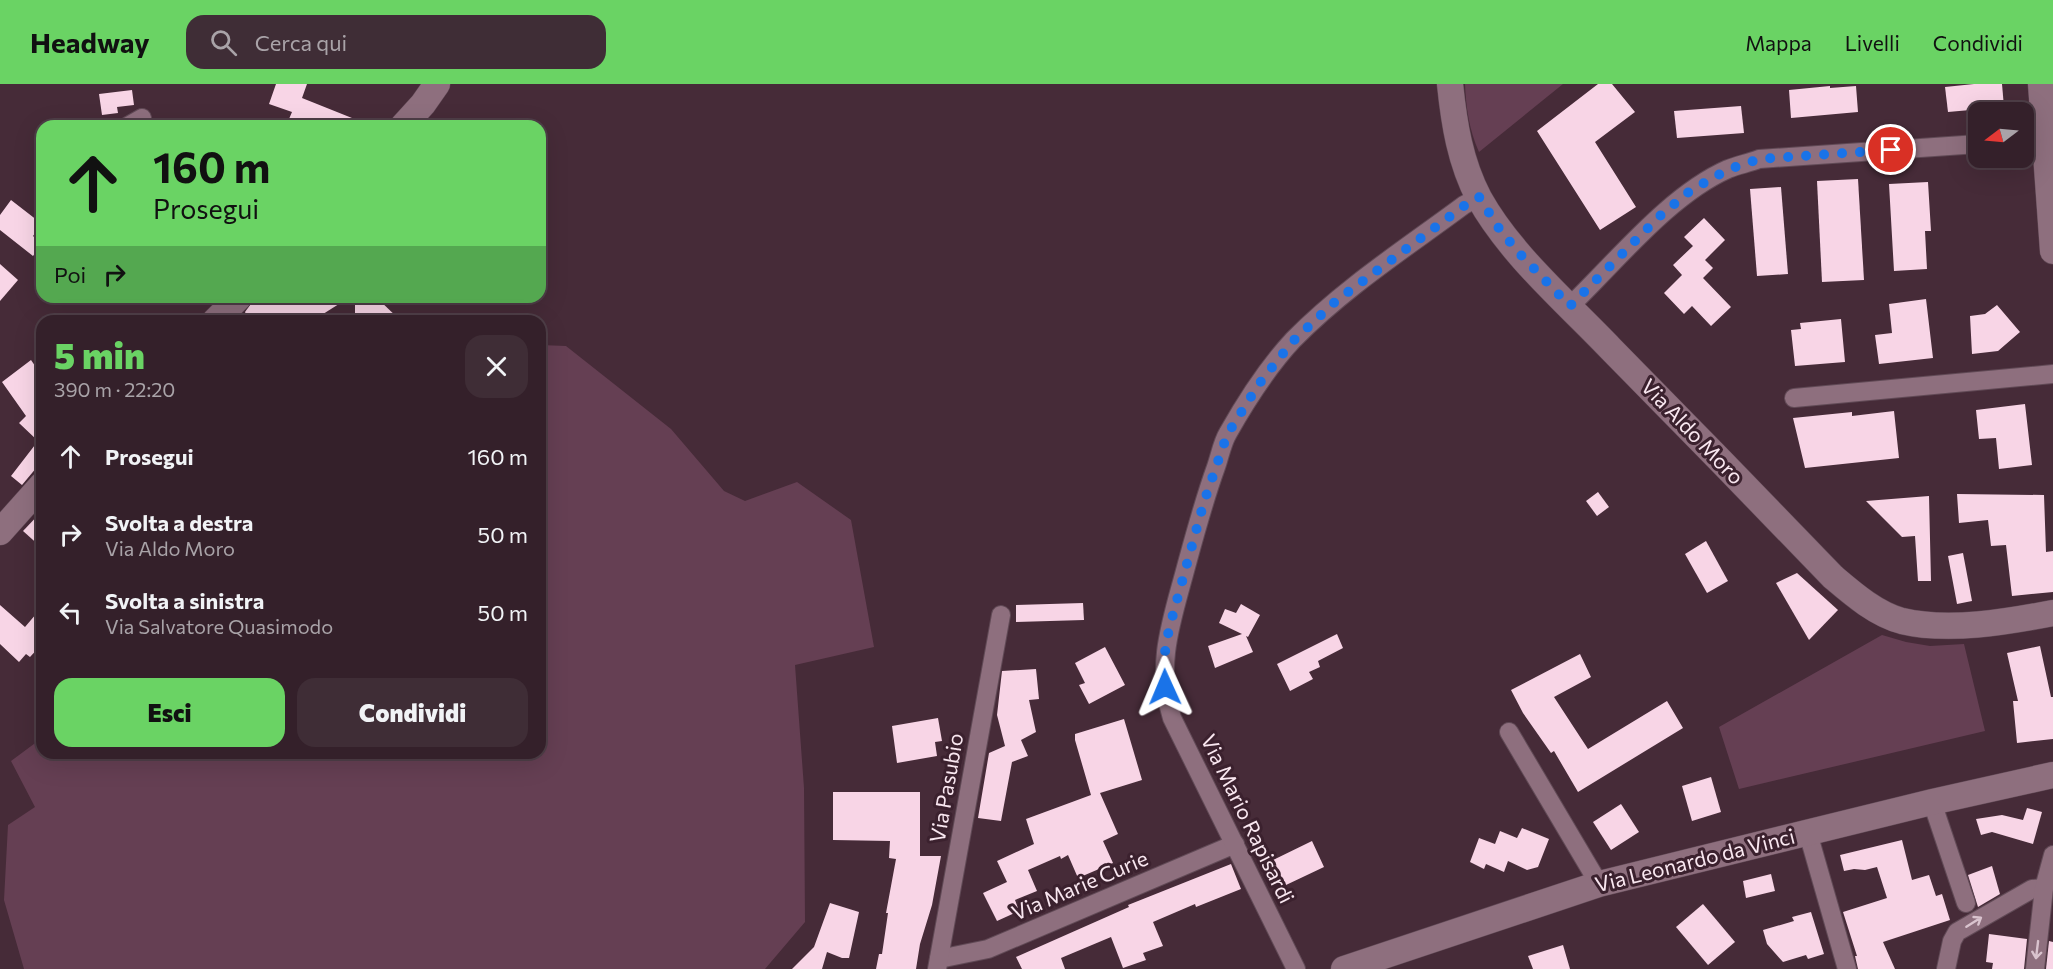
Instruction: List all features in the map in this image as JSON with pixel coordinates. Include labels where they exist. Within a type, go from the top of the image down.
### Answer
[{"type":"main road","points":[[408,120],[437,84]]},
{"type":"main road","name":"Via Aldo Moro","points":[[1450,84],[1460,151],[1479,197],[1500,230],[1520,254],[1833,577],[1868,604],[1900,620],[1944,625],[1992,622],[2053,613]]},
{"type":"main road","points":[[2041,84],[2034,141],[2053,251]]},
{"type":"main road","points":[[221,315],[233,303]]},
{"type":"main road","points":[[0,532],[36,492]]},
{"type":"main road","name":"Via Leonardo da Vinci","points":[[1344,969],[1599,884],[1932,802],[2053,775]]},
{"type":"street","points":[[1570,306],[1660,216],[1690,191],[1727,170],[1759,159],[1968,145]]},
{"type":"street","name":"Via Mario Rapisardi","points":[[1296,969],[1172,718],[1164,673],[1169,629],[1204,502],[1227,435],[1259,384],[1292,342],[1336,301],[1479,197]]},
{"type":"street","points":[[1794,398],[2053,374]]},
{"type":"street","name":"Via Pasubio","points":[[938,964],[1001,615]]},
{"type":"street","points":[[1509,732],[1599,884]]},
{"type":"street","points":[[1932,802],[1966,903]]},
{"type":"street","points":[[1808,833],[1847,969]]},
{"type":"street","name":"Via Marie Curie","points":[[938,964],[988,949],[1235,844]]},
{"type":"street","points":[[2035,969],[2044,888],[2053,855]]},
{"type":"street","points":[[1946,969],[1952,941],[1957,932],[2032,889],[2044,888]]},
{"type":"shaded area","points":[[1465,84],[1563,84],[1479,152],[1469,118]]},
{"type":"shaded area","points":[[546,345],[566,346],[671,429],[724,491],[745,501],[797,482],[851,520],[874,647],[795,665],[804,788],[805,922],[765,969],[24,969],[4,900],[8,825],[35,807],[11,761],[36,742],[36,759],[546,759]]},
{"type":"shaded area","points":[[1882,635],[1930,646],[1964,644],[1985,731],[1739,789],[1719,727]]},
{"type":"building","points":[[276,84],[307,84],[302,98],[357,120],[289,120],[292,112],[269,104]]},
{"type":"building","points":[[1598,84],[1612,84],[1635,112],[1595,142],[1636,207],[1600,230],[1537,131]]},
{"type":"building","points":[[2002,84],[2004,102],[1968,102],[1968,110],[1948,112],[1945,87]]},
{"type":"building","points":[[1830,86],[1830,88],[1856,86],[1858,112],[1791,118],[1789,90]]},
{"type":"building","points":[[132,90],[134,105],[117,107],[118,113],[102,115],[99,94]]},
{"type":"building","points":[[1741,106],[1744,133],[1677,138],[1674,111]]},
{"type":"building","points":[[1858,179],[1864,280],[1822,282],[1817,181]]},
{"type":"building","points":[[1928,182],[1931,231],[1925,231],[1927,269],[1894,271],[1889,184]]},
{"type":"building","points":[[1781,187],[1788,274],[1757,276],[1750,189]]},
{"type":"building","points":[[11,200],[36,219],[36,232],[33,236],[36,239],[36,252],[33,256],[0,230],[0,215]]},
{"type":"building","points":[[1704,218],[1725,240],[1705,260],[1713,268],[1703,278],[1731,307],[1711,326],[1692,306],[1684,314],[1664,293],[1682,275],[1673,265],[1693,246],[1684,237]]},
{"type":"building","points":[[0,264],[18,280],[0,301]]},
{"type":"building","points":[[1926,299],[1933,358],[1879,364],[1875,335],[1892,333],[1889,304]]},
{"type":"building","points":[[252,303],[340,303],[322,315],[246,315],[245,312]]},
{"type":"building","points":[[355,303],[382,303],[395,315],[356,315]]},
{"type":"building","points":[[1997,305],[2020,332],[1998,351],[1972,354],[1970,316],[1985,314]]},
{"type":"building","points":[[1841,319],[1845,362],[1795,366],[1791,330],[1801,329],[1800,323]]},
{"type":"building","points":[[31,360],[36,367],[36,439],[19,423],[26,416],[2,382]]},
{"type":"building","points":[[2025,404],[2032,465],[1999,469],[1996,438],[1979,439],[1976,410]]},
{"type":"building","points":[[1894,411],[1899,458],[1805,468],[1793,418],[1852,412],[1852,416]]},
{"type":"building","points":[[36,444],[36,468],[22,485],[11,476]]},
{"type":"building","points":[[1598,492],[1609,507],[1597,516],[1586,501]]},
{"type":"building","points":[[1957,494],[2044,495],[2046,552],[2053,551],[2053,592],[2012,596],[2006,545],[1991,546],[1988,520],[1959,523]]},
{"type":"building","points":[[1929,496],[1931,581],[1918,581],[1915,536],[1902,537],[1866,501]]},
{"type":"building","points":[[36,517],[36,543],[23,531]]},
{"type":"building","points":[[1706,541],[1728,581],[1707,593],[1685,554]]},
{"type":"building","points":[[1963,553],[1972,601],[1957,604],[1948,556]]},
{"type":"building","points":[[1797,573],[1838,610],[1809,640],[1776,583]]},
{"type":"building","points":[[1083,603],[1084,620],[1016,622],[1016,605]]},
{"type":"building","points":[[1241,604],[1260,615],[1248,637],[1246,636],[1253,652],[1215,668],[1208,646],[1242,634],[1219,623],[1225,609],[1236,613]]},
{"type":"building","points":[[0,605],[25,627],[36,614],[36,650],[30,657],[26,654],[19,662],[0,644]]},
{"type":"building","points":[[1337,634],[1343,648],[1318,661],[1320,667],[1309,672],[1313,679],[1290,691],[1277,664]]},
{"type":"building","points":[[2040,646],[2051,697],[2053,697],[2053,739],[2017,743],[2013,701],[2018,701],[2007,653]]},
{"type":"building","points":[[1105,647],[1125,685],[1089,704],[1079,685],[1085,683],[1075,663]]},
{"type":"building","points":[[1580,654],[1591,677],[1554,697],[1588,749],[1667,701],[1683,728],[1578,792],[1554,751],[1551,753],[1523,713],[1511,690]]},
{"type":"building","points":[[1036,669],[1039,699],[1029,700],[1036,732],[1021,740],[1028,756],[1012,762],[1001,821],[978,818],[989,753],[1005,746],[997,715],[1002,671]]},
{"type":"building","points":[[938,718],[942,741],[935,742],[937,756],[897,763],[892,726]]},
{"type":"building","points":[[1124,719],[1142,780],[1100,793],[1118,834],[1103,841],[1113,863],[1078,878],[1068,855],[1061,859],[1060,856],[1028,870],[1037,891],[1015,900],[1019,911],[997,921],[983,893],[1007,882],[997,861],[1034,844],[1026,819],[1091,795],[1075,734]]},
{"type":"building","points":[[1711,777],[1721,812],[1692,821],[1682,786]]},
{"type":"building","points":[[833,792],[920,792],[920,856],[941,856],[916,969],[876,969],[879,954],[882,954],[888,913],[886,913],[896,859],[889,858],[890,841],[833,840]]},
{"type":"building","points":[[1621,804],[1639,832],[1611,850],[1593,822]]},
{"type":"building","points":[[2027,808],[2042,812],[2033,844],[1992,832],[1981,835],[1976,819],[2002,815],[2023,820]]},
{"type":"building","points":[[1522,828],[1549,839],[1538,867],[1527,870],[1508,861],[1504,872],[1486,864],[1484,869],[1470,862],[1479,838],[1495,844],[1500,831],[1517,838]]},
{"type":"building","points":[[1902,840],[1912,880],[1929,875],[1936,896],[1942,894],[1950,920],[1883,942],[1895,969],[1858,969],[1855,956],[1857,956],[1843,912],[1887,898],[1877,867],[1844,871],[1840,855]]},
{"type":"building","points":[[1312,841],[1324,867],[1286,885],[1280,875],[1276,877],[1269,862]]},
{"type":"building","points":[[1231,864],[1241,889],[1196,907],[1195,904],[1153,922],[1163,946],[1143,953],[1146,960],[1123,968],[1111,937],[1061,958],[1065,969],[1022,969],[1016,957],[1129,907],[1128,905]]},
{"type":"building","points":[[1992,866],[2000,894],[1978,907],[1968,875]]},
{"type":"building","points":[[1771,874],[1775,891],[1746,898],[1743,881]]},
{"type":"building","points":[[830,903],[859,912],[849,958],[842,958],[827,952],[822,969],[792,969],[814,947]]},
{"type":"building","points":[[1703,904],[1735,942],[1708,965],[1676,927]]},
{"type":"building","points":[[1811,912],[1824,954],[1808,959],[1806,955],[1783,962],[1767,944],[1763,930],[1794,921],[1792,917]]},
{"type":"building","points":[[1989,934],[2027,939],[2024,969],[1992,969],[1993,963],[1986,962]]},
{"type":"building","points":[[2049,941],[2053,942],[2053,969],[2046,969]]},
{"type":"building","points":[[1563,945],[1570,969],[1533,969],[1528,956]]},
{"type":"route","points":[[1165,687],[1165,652],[1169,629],[1204,502],[1227,435],[1259,384],[1292,342],[1336,301],[1363,280],[1479,197],[1500,230],[1520,254],[1570,306],[1660,216],[1690,191],[1727,170],[1759,159],[1891,150]]}]
